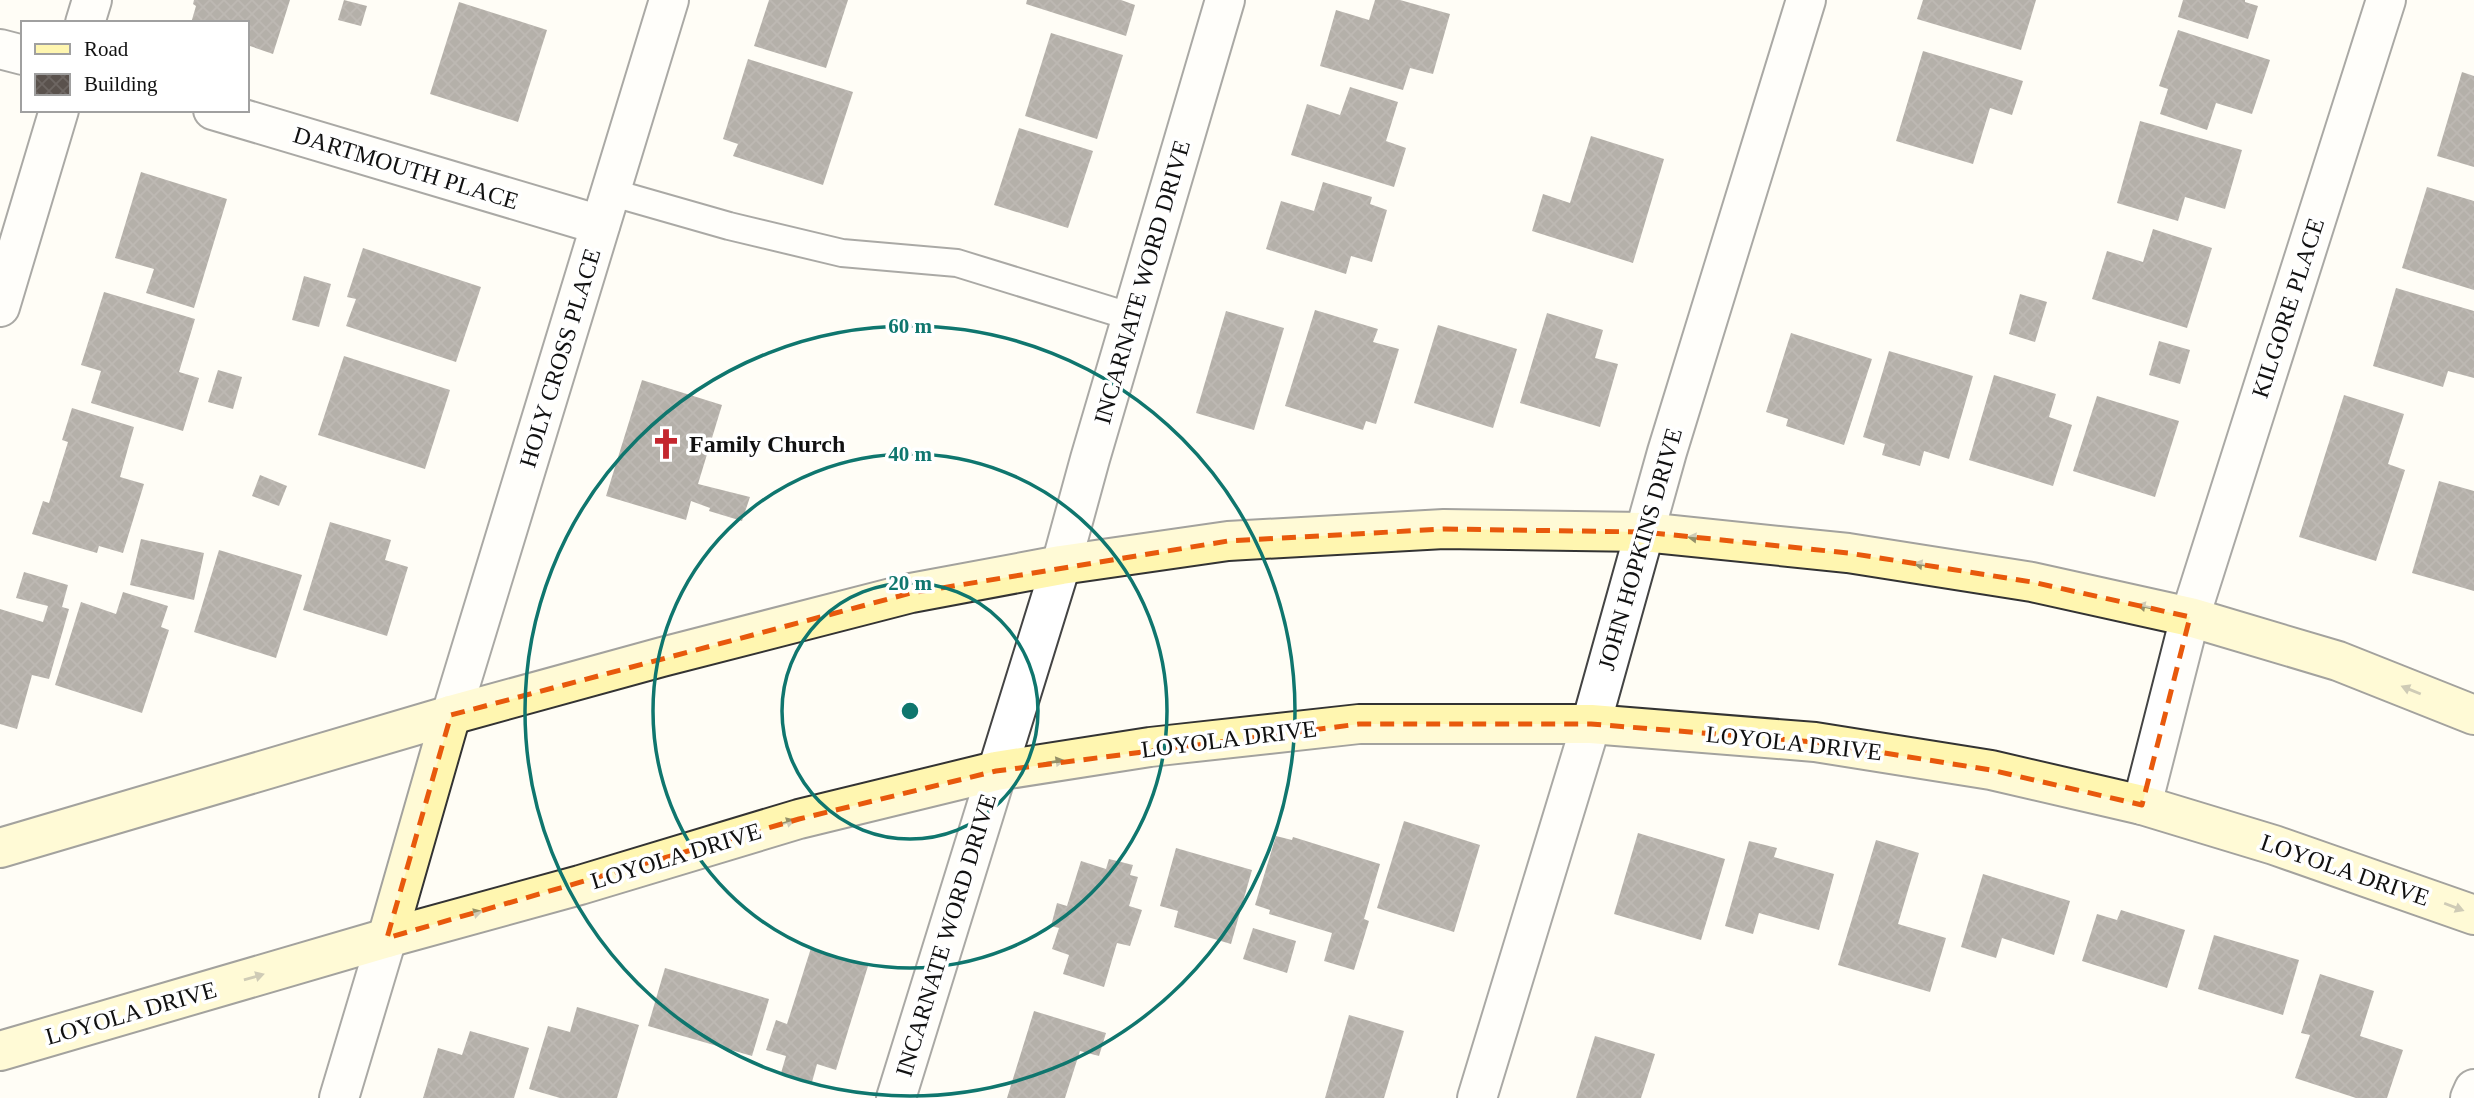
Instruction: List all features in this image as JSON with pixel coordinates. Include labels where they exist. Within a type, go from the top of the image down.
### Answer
[{"type":"main road","points":[[0,848],[451,715],[911,593],[1061,565],[1228,541],[1444,529],[1643,532],[1848,553],[2032,582],[2190,617],[2338,661],[2474,715]]},
{"type":"main road","points":[[387,938],[451,715]]},
{"type":"main road","name":"LOYOLA DRIVE","points":[[0,1051],[387,938],[580,885],[799,819],[996,771],[1150,747],[1359,724],[1591,724],[1815,742],[1992,770],[2142,805],[2274,845],[2474,915]]},
{"type":"street","points":[[86,21],[92,0]]},
{"type":"street","name":"HOLY CROSS PLACE","points":[[451,715],[668,0]]},
{"type":"street","name":"INCARNATE WORD DRIVE","points":[[896,1098],[1061,565],[1225,0]]},
{"type":"street","name":"JOHN HOPKINS DRIVE","points":[[1477,1098],[1591,724],[1643,532],[1806,0]]},
{"type":"street","name":"KILGORE PLACE","points":[[2142,805],[2190,617],[2386,0]]},
{"type":"street","points":[[0,49],[21,54]]},
{"type":"street","points":[[0,307],[58,112]]},
{"type":"street","name":"DARTMOUTH PLACE","points":[[221,112],[605,208]]},
{"type":"street","points":[[339,1098],[387,938]]},
{"type":"street","points":[[2470,1098],[2474,1089]]},
{"type":"lane","points":[[605,208],[729,226],[842,253],[957,263],[1132,317]]},
{"type":"highlighted area","points":[[1444,529],[1644,532],[1848,553],[2032,582],[2190,617],[2142,805],[1991,770],[1815,742],[1591,724],[1359,724],[996,771],[799,819],[387,938],[451,715],[911,593],[1228,541]]},
{"type":"building","points":[[194,0],[290,0],[273,54],[248,45],[248,21],[192,21],[196,6],[193,4]]},
{"type":"building","points":[[344,0],[367,6],[361,26],[338,20]]},
{"type":"building","points":[[769,0],[848,0],[826,68],[754,46]]},
{"type":"building","points":[[1027,0],[1121,0],[1135,5],[1126,36],[1026,4]]},
{"type":"building","points":[[1375,0],[1400,0],[1450,14],[1433,74],[1410,68],[1403,90],[1320,66],[1336,10],[1369,20]]},
{"type":"building","points":[[1923,0],[2036,0],[2021,50],[1917,19]]},
{"type":"building","points":[[2183,0],[2245,0],[2258,6],[2248,39],[2178,17]]},
{"type":"building","points":[[459,2],[547,30],[518,122],[430,94]]},
{"type":"building","points":[[2178,30],[2270,60],[2252,114],[2216,103],[2207,130],[2160,114],[2168,89],[2159,86]]},
{"type":"building","points":[[1051,33],[1123,55],[1097,139],[1025,116]]},
{"type":"building","points":[[1923,51],[2023,81],[2012,115],[1990,108],[1973,164],[1896,141]]},
{"type":"building","points":[[748,59],[853,92],[823,185],[733,156],[738,144],[723,139]]},
{"type":"building","points":[[2462,72],[2474,76],[2474,167],[2437,156]]},
{"type":"building","points":[[1350,87],[1398,102],[1386,141],[1406,148],[1394,187],[1291,155],[1307,104],[1340,115]]},
{"type":"building","points":[[2140,121],[2242,150],[2225,209],[2185,197],[2178,221],[2117,203]]},
{"type":"building","points":[[1019,128],[1093,151],[1068,228],[994,205]]},
{"type":"building","points":[[1591,136],[1664,159],[1633,263],[1532,231],[1543,194],[1570,203]]},
{"type":"building","points":[[141,172],[227,199],[194,308],[146,293],[154,269],[115,258]]},
{"type":"building","points":[[1323,182],[1372,197],[1370,204],[1387,210],[1372,262],[1351,256],[1346,274],[1266,249],[1281,201],[1314,211]]},
{"type":"building","points":[[2427,187],[2474,201],[2474,290],[2402,268]]},
{"type":"building","points":[[2153,229],[2212,248],[2187,328],[2092,299],[2107,251],[2143,262]]},
{"type":"building","points":[[363,248],[481,287],[456,362],[346,326],[356,299],[347,297]]},
{"type":"building","points":[[304,276],[331,284],[319,327],[292,320]]},
{"type":"building","points":[[2396,288],[2474,311],[2474,378],[2448,371],[2443,387],[2373,366]]},
{"type":"building","points":[[104,292],[195,319],[179,372],[199,378],[183,431],[91,403],[101,371],[81,365]]},
{"type":"building","points":[[2020,294],[2047,302],[2035,342],[2009,334]]},
{"type":"building","points":[[1315,310],[1378,329],[1373,342],[1399,349],[1376,424],[1366,421],[1363,430],[1285,406]]},
{"type":"building","points":[[1226,311],[1284,328],[1254,430],[1196,413]]},
{"type":"building","points":[[1547,313],[1603,330],[1595,358],[1618,364],[1600,427],[1520,403]]},
{"type":"building","points":[[1438,325],[1517,349],[1493,428],[1414,403]]},
{"type":"building","points":[[1791,333],[1872,359],[1844,445],[1786,426],[1788,419],[1766,412]]},
{"type":"building","points":[[2159,341],[2190,350],[2180,384],[2149,375]]},
{"type":"building","points":[[1889,351],[1973,376],[1949,459],[1924,451],[1920,466],[1882,455],[1885,444],[1863,437]]},
{"type":"building","points":[[344,356],[450,390],[425,469],[318,435]]},
{"type":"building","points":[[218,370],[242,377],[233,409],[208,402]]},
{"type":"building","points":[[1994,375],[2056,394],[2049,417],[2072,425],[2053,486],[1969,460]]},
{"type":"building","name":"Family Church","points":[[642,380],[722,405],[698,484],[750,497],[742,521],[709,511],[710,508],[691,501],[686,520],[606,496]]},
{"type":"building","points":[[2344,395],[2404,414],[2388,464],[2405,470],[2376,561],[2299,537]]},
{"type":"building","points":[[2097,396],[2179,421],[2155,497],[2073,471]]},
{"type":"building","points":[[72,408],[134,427],[120,477],[144,484],[123,553],[99,546],[97,553],[32,534],[43,501],[49,503],[68,442],[62,440]]},
{"type":"building","points":[[260,475],[287,486],[279,506],[252,496]]},
{"type":"building","points":[[2439,481],[2474,491],[2474,591],[2412,573]]},
{"type":"building","points":[[330,522],[391,540],[385,560],[408,567],[387,636],[303,610]]},
{"type":"building","points":[[141,539],[204,553],[194,600],[130,585]]},
{"type":"building","points":[[219,550],[302,575],[276,658],[194,632]]},
{"type":"building","points":[[24,572],[68,585],[62,607],[69,609],[49,679],[32,675],[17,729],[0,724],[0,609],[43,622],[48,606],[16,598]]},
{"type":"building","points":[[123,592],[168,606],[161,627],[169,630],[142,713],[55,685],[81,602],[116,614]]},
{"type":"building","points":[[1404,821],[1480,845],[1454,932],[1377,908]]},
{"type":"building","points":[[1638,833],[1725,859],[1701,940],[1614,914]]},
{"type":"building","points":[[1276,836],[1292,840],[1293,837],[1380,864],[1364,919],[1369,921],[1354,970],[1324,961],[1332,933],[1269,914],[1270,910],[1255,905]]},
{"type":"building","points":[[1876,840],[1919,853],[1898,924],[1946,938],[1930,992],[1838,965]]},
{"type":"building","points":[[1749,841],[1777,848],[1774,857],[1834,874],[1819,930],[1759,913],[1753,934],[1725,926]]},
{"type":"building","points":[[1176,848],[1252,870],[1231,944],[1174,927],[1178,911],[1160,906]]},
{"type":"building","points":[[1109,859],[1133,865],[1130,875],[1138,877],[1129,906],[1142,910],[1130,946],[1117,943],[1104,987],[1063,974],[1069,955],[1052,949],[1059,928],[1051,926],[1057,903],[1067,906],[1081,861],[1106,869]]},
{"type":"building","points":[[1983,874],[2070,901],[2054,955],[2002,938],[1996,958],[1961,947]]},
{"type":"building","points":[[2121,910],[2185,930],[2167,988],[2082,961],[2097,914],[2117,920]]},
{"type":"building","points":[[1253,928],[1296,941],[1287,973],[1243,959]]},
{"type":"building","points":[[2214,935],[2299,960],[2283,1015],[2198,989]]},
{"type":"building","points":[[811,948],[868,966],[836,1070],[817,1064],[812,1082],[781,1073],[786,1056],[766,1050],[776,1020],[787,1024]]},
{"type":"building","points":[[665,968],[769,999],[752,1056],[648,1026]]},
{"type":"building","points":[[2320,974],[2374,991],[2360,1036],[2403,1050],[2387,1098],[2356,1098],[2295,1078],[2310,1035],[2301,1033]]},
{"type":"building","points":[[577,1007],[639,1025],[617,1098],[560,1098],[529,1089],[548,1026],[570,1032]]},
{"type":"building","points":[[1034,1011],[1106,1033],[1099,1056],[1080,1051],[1065,1098],[1007,1098]]},
{"type":"building","points":[[1349,1015],[1404,1031],[1384,1098],[1325,1098]]},
{"type":"building","points":[[470,1031],[529,1048],[514,1098],[423,1098],[438,1048],[462,1055]]},
{"type":"building","points":[[1595,1036],[1655,1054],[1641,1098],[1576,1098]]},
{"type":"place","name":"Family Church","points":[[666,444]]}]
